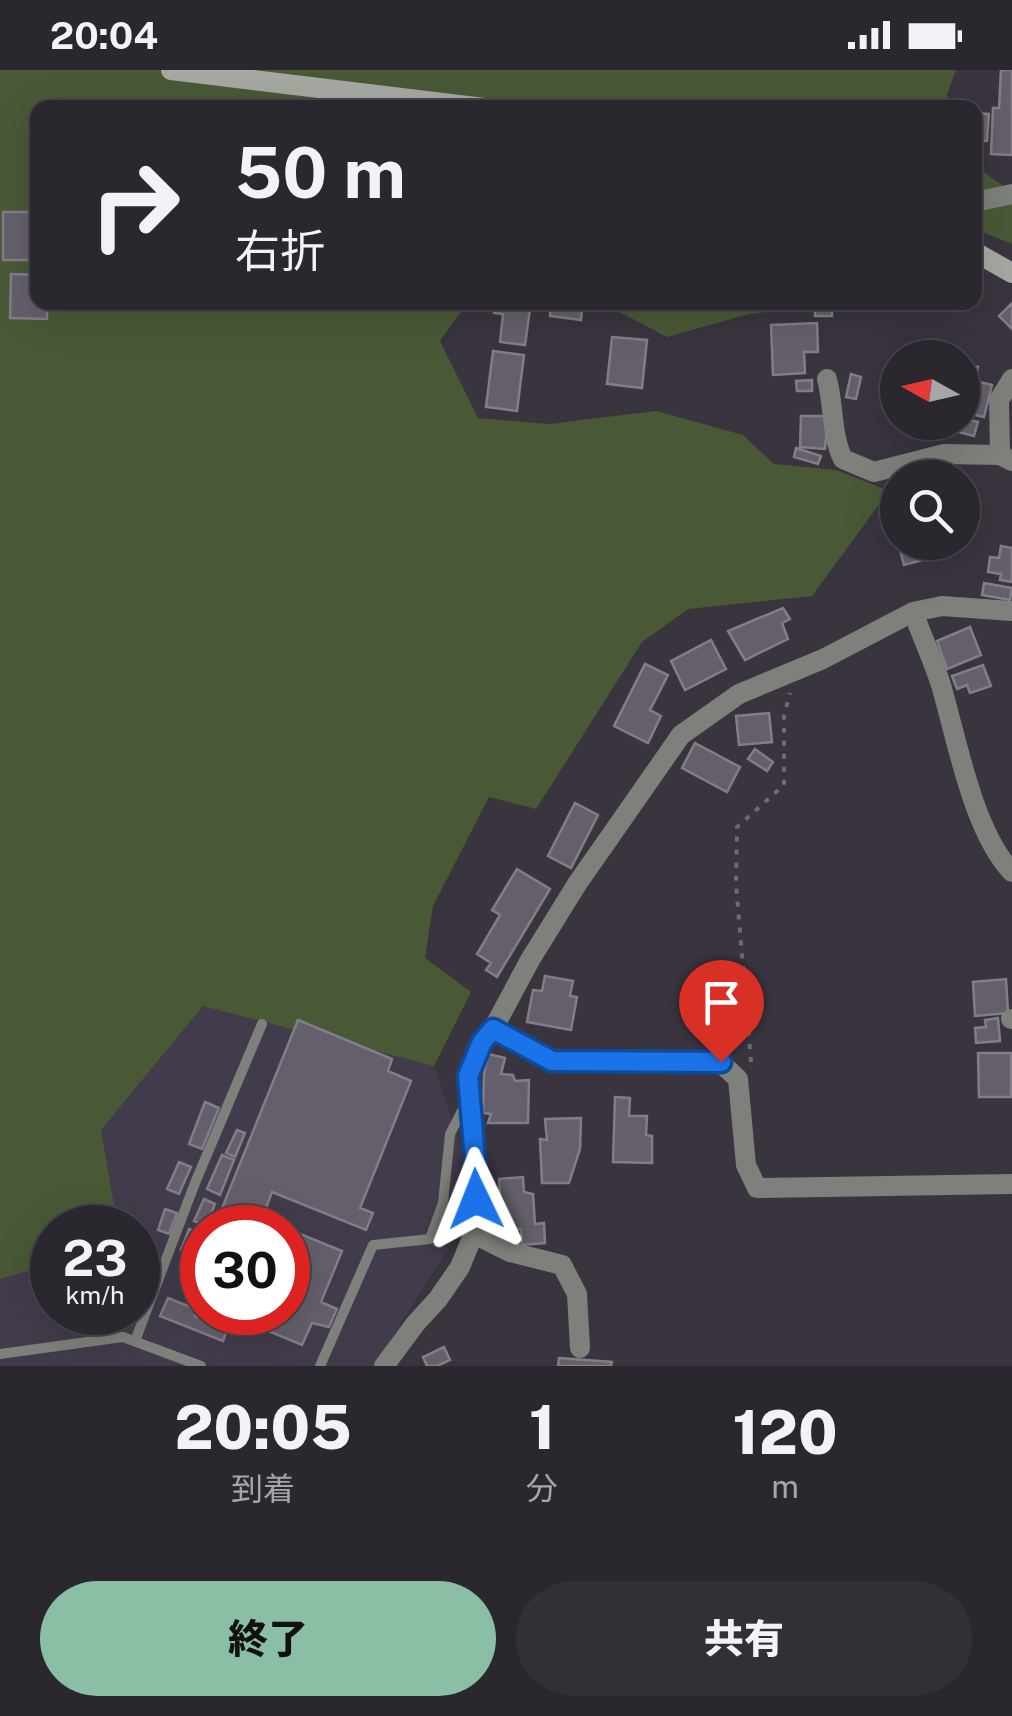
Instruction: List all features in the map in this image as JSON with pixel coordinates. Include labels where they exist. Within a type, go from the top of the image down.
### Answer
[{"type":"street","points":[[171,70],[418,100]]},
{"type":"street","points":[[982,200],[1012,194]]},
{"type":"street","points":[[982,256],[1012,273]]},
{"type":"street","points":[[827,379],[837,446],[843,459],[874,472],[944,454],[1006,458],[999,400],[1012,379]]},
{"type":"street","points":[[384,1366],[460,1267],[476,1228],[476,1170],[468,1076],[482,1042],[577,884],[681,735],[740,694],[822,659],[913,612],[942,606],[1012,611]]},
{"type":"street","points":[[913,612],[940,683],[977,808],[999,858],[1012,872]]},
{"type":"street","points":[[493,1029],[552,1061],[721,1062],[738,1079],[746,1165],[757,1188],[1012,1184]]},
{"type":"street","points":[[474,1234],[510,1252],[562,1265],[577,1294],[580,1348]]},
{"type":"lane","points":[[135,1341],[262,1024]]},
{"type":"lane","points":[[320,1366],[373,1245],[430,1239],[443,1203],[450,1134],[469,1095]]},
{"type":"lane","points":[[0,1354],[123,1336],[202,1366]]},
{"type":"path","points":[[752,1074],[736,884],[737,827],[784,785],[784,716],[796,670]]},
{"type":"shaded area","points":[[203,1005],[434,1066],[465,1159],[465,1222],[374,1366],[0,1366],[0,1279],[30,1270],[30,1335],[160,1335],[160,1205],[114,1205],[101,1130]]},
{"type":"green space","points":[[0,70],[956,70],[948,100],[30,100],[30,310],[462,310],[440,341],[478,418],[549,424],[656,411],[743,435],[774,464],[836,470],[880,487],[880,503],[812,596],[688,609],[642,642],[536,809],[489,797],[433,906],[425,958],[471,992],[434,1066],[203,1006],[101,1130],[114,1205],[30,1205],[30,1270],[0,1279]]},
{"type":"green space","points":[[982,171],[1012,192],[1012,244],[982,232]]},
{"type":"green space","points":[[616,310],[782,310],[749,314],[667,337]]},
{"type":"building","points":[[1001,70],[1012,70],[1012,155],[991,154],[993,108],[999,108]]},
{"type":"building","points":[[982,114],[989,114],[987,141],[982,141]]},
{"type":"building","points":[[3,212],[30,212],[30,260],[3,260]]},
{"type":"building","points":[[11,274],[30,275],[30,310],[47,310],[47,319],[10,318]]},
{"type":"building","points":[[1012,303],[1012,329],[999,316]]},
{"type":"building","points":[[530,310],[525,345],[500,342],[503,314],[494,313]]},
{"type":"building","points":[[550,310],[582,310],[581,320],[550,316]]},
{"type":"building","points":[[815,310],[832,310],[832,316],[815,316]]},
{"type":"building","points":[[817,323],[818,352],[804,352],[805,373],[773,375],[771,325]]},
{"type":"building","points":[[612,337],[647,340],[642,388],[607,384]]},
{"type":"building","points":[[493,351],[524,355],[517,411],[486,407]]},
{"type":"building","points":[[851,374],[861,377],[856,399],[846,397]]},
{"type":"building","points":[[812,380],[812,391],[797,391],[796,381]]},
{"type":"building","points":[[980,382],[992,385],[984,417],[980,416]]},
{"type":"building","points":[[801,416],[831,416],[825,449],[800,447]]},
{"type":"building","points":[[796,448],[821,456],[818,464],[794,457]]},
{"type":"building","points":[[1001,546],[1012,548],[1012,582],[1000,580],[1001,574],[988,572],[990,557],[999,558]]},
{"type":"building","points":[[984,583],[1012,588],[1010,600],[982,595]]},
{"type":"building","points":[[783,608],[790,619],[782,623],[788,639],[745,660],[728,631]]},
{"type":"building","points":[[970,627],[981,655],[947,669],[937,641]]},
{"type":"building","points":[[711,640],[726,669],[685,690],[671,661]]},
{"type":"building","points":[[645,664],[668,675],[650,710],[661,716],[648,743],[614,726]]},
{"type":"building","points":[[983,665],[991,686],[970,693],[967,685],[957,689],[952,676]]},
{"type":"building","points":[[769,713],[772,742],[739,745],[736,716]]},
{"type":"building","points":[[695,743],[740,767],[727,792],[682,768]]},
{"type":"building","points":[[755,749],[773,762],[767,771],[748,759]]},
{"type":"building","points":[[575,803],[598,815],[571,868],[548,856]]},
{"type":"building","points":[[517,869],[550,889],[497,977],[486,970],[491,963],[477,954],[500,915],[492,910]]},
{"type":"building","points":[[545,976],[573,981],[570,996],[577,997],[571,1030],[527,1022],[533,990],[542,991]]},
{"type":"building","points":[[1006,979],[1008,1013],[975,1016],[973,982]]},
{"type":"building","points":[[998,1018],[1000,1041],[976,1043],[975,1028],[986,1027],[985,1020]]},
{"type":"building","points":[[298,1020],[392,1059],[388,1071],[411,1081],[360,1208],[373,1213],[366,1230],[272,1192],[267,1205],[223,1205]]},
{"type":"building","points":[[978,1053],[1011,1053],[1011,1097],[979,1097]]},
{"type":"building","points":[[488,1054],[505,1058],[501,1074],[513,1075],[515,1081],[529,1080],[528,1123],[488,1123],[491,1114],[483,1113]]},
{"type":"building","points":[[615,1097],[630,1098],[629,1116],[647,1116],[646,1135],[652,1136],[652,1163],[613,1162]]},
{"type":"building","points":[[205,1102],[219,1108],[202,1149],[189,1144]]},
{"type":"building","points":[[581,1118],[580,1149],[569,1183],[542,1183],[540,1139],[547,1140],[545,1119]]},
{"type":"building","points":[[237,1130],[245,1133],[235,1157],[226,1153]]},
{"type":"building","points":[[222,1155],[234,1160],[220,1195],[207,1189]]},
{"type":"building","points":[[179,1162],[191,1167],[179,1194],[167,1189]]},
{"type":"building","points":[[523,1177],[524,1192],[533,1194],[535,1224],[544,1223],[545,1243],[522,1245],[521,1229],[495,1231],[493,1212],[501,1212],[499,1179]]},
{"type":"building","points":[[165,1209],[177,1213],[169,1234],[160,1231]]},
{"type":"building","points":[[310,1238],[342,1251],[321,1302],[337,1309],[329,1327],[312,1323],[310,1327]]},
{"type":"building","points":[[168,1298],[180,1303],[180,1324],[160,1316]]},
{"type":"building","points":[[278,1335],[307,1335],[302,1345]]},
{"type":"building","points":[[444,1347],[450,1360],[427,1366],[423,1357]]},
{"type":"building","points":[[559,1358],[612,1362],[611,1366],[558,1366]]},
{"type":"route","points":[[476,1199],[468,1076],[482,1042],[493,1029],[552,1061],[721,1062]]}]
